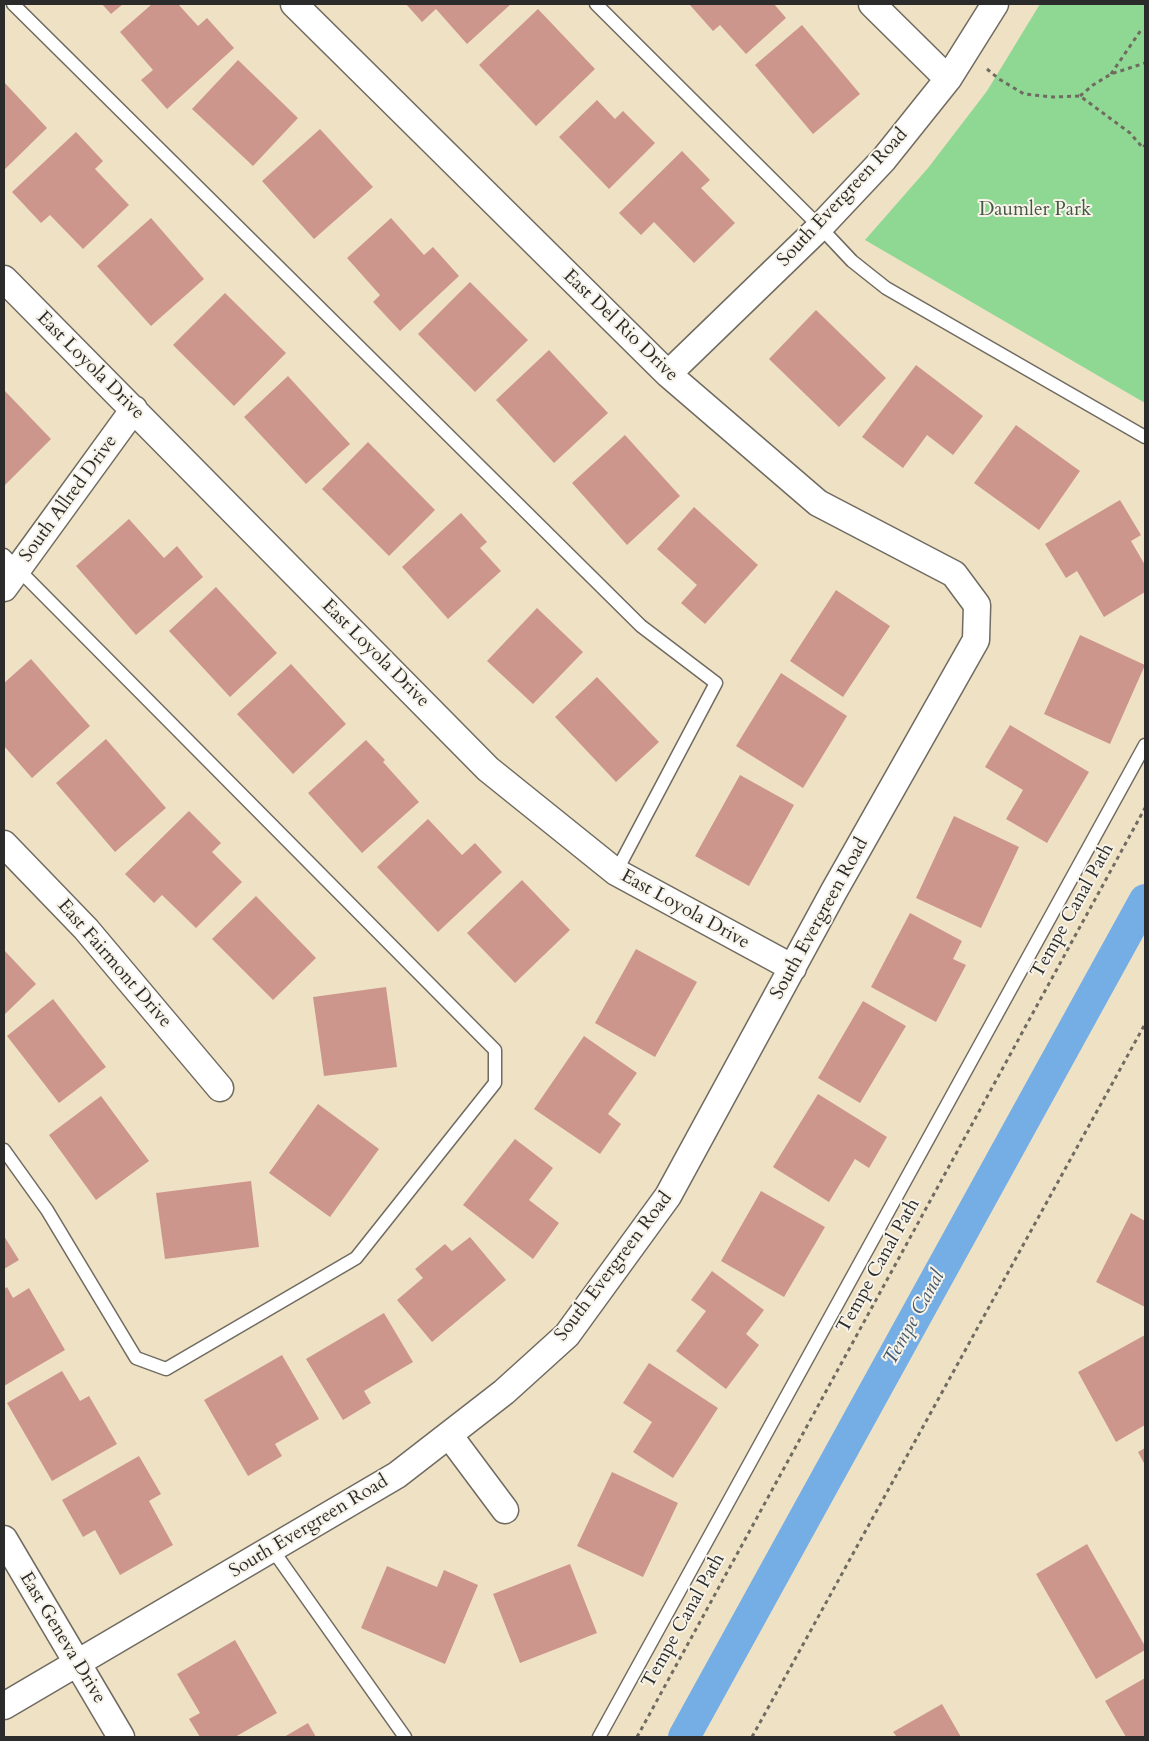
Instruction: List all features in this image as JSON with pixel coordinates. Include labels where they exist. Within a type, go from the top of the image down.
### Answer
[{"type":"street","name":"East Del Rio Drive","points":[[294,4],[668,374],[818,503],[954,574],[977,605]]},
{"type":"street","points":[[872,4],[948,79]]},
{"type":"street","name":"South Evergreen Road","points":[[668,374],[820,227],[884,159],[948,79],[995,4]]},
{"type":"street","name":"East Loyola Drive","points":[[4,279],[488,769],[616,872],[793,968]]},
{"type":"street","name":"South Allred Drive","points":[[8,571],[134,409]]},
{"type":"street","name":"South Evergreen Road","points":[[4,1706],[397,1475],[504,1392],[568,1335],[668,1196],[834,891],[976,640],[977,605]]},
{"type":"street","name":"East Fairmont Drive","points":[[4,844],[86,929],[220,1088]]},
{"type":"street","points":[[449,1435],[505,1510]]},
{"type":"street","name":"East Geneva Drive","points":[[4,1539],[121,1737]]},
{"type":"lane","points":[[13,4],[641,626],[716,683],[616,872]]},
{"type":"lane","points":[[596,4],[852,261],[886,288],[1145,437]]},
{"type":"lane","points":[[4,1150],[47,1210],[136,1358],[166,1369],[356,1258],[495,1083],[495,1050],[8,571]]},
{"type":"lane","points":[[599,1737],[1145,745]]},
{"type":"lane","points":[[272,1549],[405,1737]]},
{"type":"path","points":[[1111,74],[1141,30]]},
{"type":"path","points":[[967,50],[999,79],[1024,94],[1053,97],[1080,96],[1130,132],[1143,148],[1145,145]]},
{"type":"path","points":[[1080,96],[1111,74],[1145,63]]},
{"type":"path","name":"Tempe Canal Path","points":[[637,1737],[1145,808]]},
{"type":"path","points":[[752,1737],[1145,1024]]},
{"type":"green space","name":"Daumler Park","points":[[1040,4],[1145,4],[1145,403],[865,240],[928,168],[987,91]]},
{"type":"building","points":[[102,4],[123,4],[111,14]]},
{"type":"building","points":[[152,4],[178,4],[198,26],[207,18],[234,48],[167,109],[141,80],[153,70],[120,32]]},
{"type":"building","points":[[406,4],[511,4],[467,44],[436,9],[422,22]]},
{"type":"building","points":[[689,4],[774,4],[786,18],[746,54],[720,25],[713,31]]},
{"type":"building","points":[[538,9],[595,69],[536,126],[479,65]]},
{"type":"building","points":[[802,25],[860,94],[813,134],[755,65]]},
{"type":"building","points":[[238,60],[298,118],[253,166],[192,109]]},
{"type":"building","points":[[4,82],[47,128],[4,170]]},
{"type":"building","points":[[597,100],[615,119],[623,111],[655,143],[609,189],[559,137]]},
{"type":"building","points":[[320,129],[373,187],[314,239],[262,181]]},
{"type":"building","points":[[76,132],[103,161],[95,169],[129,205],[83,249],[50,215],[41,223],[12,192]]},
{"type":"building","points":[[682,151],[710,180],[701,188],[735,223],[694,263],[654,222],[641,235],[619,213]]},
{"type":"building","points":[[151,218],[204,279],[151,326],[97,266]]},
{"type":"building","points":[[391,218],[424,255],[433,247],[459,276],[400,331],[373,302],[380,295],[347,258]]},
{"type":"building","points":[[470,282],[528,340],[475,392],[418,334]]},
{"type":"building","points":[[225,293],[286,353],[234,406],[173,345]]},
{"type":"building","points":[[816,310],[886,378],[839,427],[769,359]]},
{"type":"building","points":[[549,350],[608,413],[554,463],[496,400]]},
{"type":"building","points":[[916,365],[983,416],[953,455],[927,435],[903,468],[862,437]]},
{"type":"building","points":[[288,376],[350,444],[306,484],[244,417]]},
{"type":"building","points":[[4,390],[51,439],[5,485],[4,484]]},
{"type":"building","points":[[1016,425],[1080,471],[1039,530],[974,483]]},
{"type":"building","points":[[625,435],[680,496],[627,545],[572,483]]},
{"type":"building","points":[[368,442],[435,510],[389,556],[322,489]]},
{"type":"building","points":[[1120,500],[1141,535],[1131,541],[1145,565],[1145,592],[1104,617],[1077,571],[1066,578],[1045,544]]},
{"type":"building","points":[[694,507],[758,565],[705,624],[681,603],[697,585],[657,549]]},
{"type":"building","points":[[461,513],[487,542],[480,548],[501,571],[448,619],[402,567]]},
{"type":"building","points":[[129,519],[164,558],[177,546],[203,577],[136,635],[76,566]]},
{"type":"building","points":[[216,587],[277,653],[230,697],[169,631]]},
{"type":"building","points":[[836,590],[890,626],[843,697],[790,661]]},
{"type":"building","points":[[537,608],[583,652],[533,704],[487,661]]},
{"type":"building","points":[[1080,635],[1145,665],[1110,744],[1044,714]]},
{"type":"building","points":[[31,659],[90,726],[32,778],[4,746],[4,683]]},
{"type":"building","points":[[291,664],[346,724],[293,774],[237,714]]},
{"type":"building","points":[[781,673],[847,716],[803,788],[736,746]]},
{"type":"building","points":[[597,677],[659,742],[616,782],[555,717]]},
{"type":"building","points":[[1010,725],[1089,772],[1047,843],[1006,819],[1023,790],[985,767]]},
{"type":"building","points":[[106,739],[166,808],[115,852],[56,783]]},
{"type":"building","points":[[366,740],[419,802],[362,853],[308,793]]},
{"type":"building","points":[[740,775],[794,805],[749,886],[695,856]]},
{"type":"building","points":[[189,811],[221,843],[212,852],[242,882],[196,928],[162,895],[154,903],[125,874]]},
{"type":"building","points":[[954,816],[1019,847],[981,928],[916,898]]},
{"type":"building","points":[[428,819],[462,855],[475,843],[502,872],[438,932],[377,867]]},
{"type":"building","points":[[522,880],[570,930],[515,983],[467,933]]},
{"type":"building","points":[[256,896],[316,958],[273,1000],[212,939]]},
{"type":"building","points":[[910,913],[962,941],[953,959],[966,965],[936,1022],[871,987]]},
{"type":"building","points":[[636,949],[697,982],[655,1057],[595,1023]]},
{"type":"building","points":[[4,950],[36,984],[4,1015]]},
{"type":"building","points":[[386,987],[397,1067],[324,1076],[313,997]]},
{"type":"building","points":[[53,999],[106,1067],[59,1103],[7,1036]]},
{"type":"building","points":[[863,1001],[906,1026],[860,1103],[818,1078]]},
{"type":"building","points":[[584,1036],[637,1073],[608,1114],[621,1124],[600,1154],[534,1109]]},
{"type":"building","points":[[818,1094],[887,1137],[869,1168],[855,1159],[829,1202],[773,1167]]},
{"type":"building","points":[[101,1096],[149,1161],[96,1200],[49,1135]]},
{"type":"building","points":[[318,1104],[379,1149],[330,1217],[269,1173]]},
{"type":"building","points":[[515,1139],[553,1168],[529,1200],[559,1223],[533,1259],[463,1205]]},
{"type":"building","points":[[251,1181],[259,1247],[165,1259],[156,1193]]},
{"type":"building","points":[[761,1191],[825,1227],[784,1297],[721,1261]]},
{"type":"building","points":[[1131,1213],[1145,1221],[1145,1307],[1096,1282]]},
{"type":"building","points":[[4,1236],[19,1260],[4,1269]]},
{"type":"building","points":[[470,1237],[506,1280],[432,1342],[397,1300],[423,1278],[415,1269],[445,1244],[452,1251]]},
{"type":"building","points":[[712,1271],[764,1310],[746,1334],[759,1345],[726,1389],[676,1351],[706,1311],[691,1300]]},
{"type":"building","points":[[7,1287],[13,1298],[29,1288],[65,1350],[4,1386],[4,1289]]},
{"type":"building","points":[[384,1313],[413,1362],[364,1391],[371,1403],[343,1420],[306,1359]]},
{"type":"building","points":[[1145,1335],[1145,1425],[1116,1442],[1078,1372]]},
{"type":"building","points":[[282,1355],[319,1419],[275,1444],[282,1456],[248,1476],[204,1400]]},
{"type":"building","points":[[649,1363],[718,1408],[673,1478],[633,1452],[652,1422],[623,1403]]},
{"type":"building","points":[[62,1371],[80,1401],[89,1396],[117,1444],[52,1481],[7,1403]]},
{"type":"building","points":[[1145,1448],[1145,1465],[1138,1452]]},
{"type":"building","points":[[139,1456],[161,1494],[149,1501],[173,1545],[120,1575],[95,1530],[83,1537],[62,1500]]},
{"type":"building","points":[[612,1472],[678,1503],[643,1577],[577,1546]]},
{"type":"building","points":[[1087,1544],[1145,1646],[1145,1650],[1096,1679],[1036,1574]]},
{"type":"building","points":[[570,1564],[597,1633],[520,1663],[493,1594]]},
{"type":"building","points":[[387,1566],[437,1587],[444,1570],[478,1585],[445,1664],[361,1628]]},
{"type":"building","points":[[235,1640],[277,1713],[235,1737],[200,1737],[189,1719],[200,1713],[177,1674]]},
{"type":"building","points":[[1145,1678],[1145,1737],[1126,1737],[1105,1701]]},
{"type":"building","points":[[942,1704],[961,1737],[897,1737],[893,1732]]},
{"type":"building","points":[[308,1723],[316,1737],[284,1737]]},
{"type":"waterway","name":"Tempe Canal","points":[[684,1737],[1145,900]]}]
